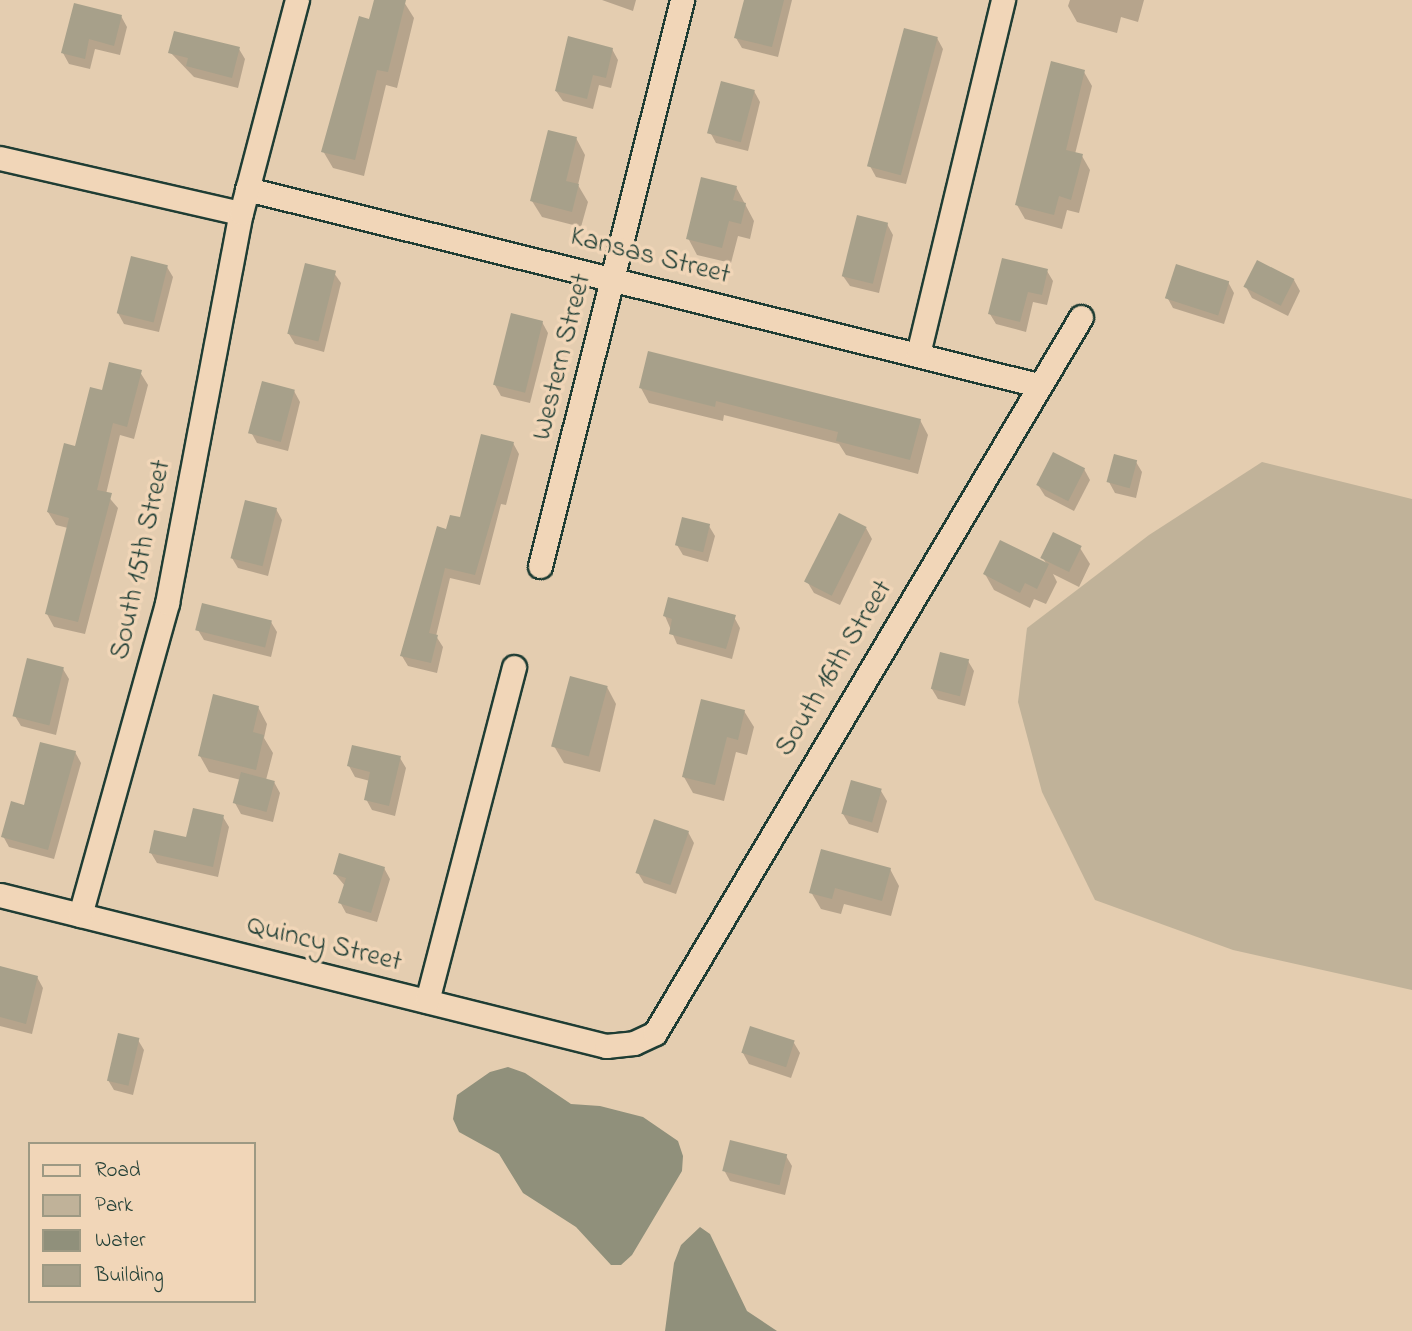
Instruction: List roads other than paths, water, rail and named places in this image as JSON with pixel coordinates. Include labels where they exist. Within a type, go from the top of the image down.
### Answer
[{"type":"street","points":[[247,189],[296,0]]},
{"type":"street","name":"Western Street","points":[[540,566],[682,0]]},
{"type":"street","points":[[918,354],[1003,0]]},
{"type":"street","points":[[0,158],[241,213]]},
{"type":"street","name":"South 15th Street","points":[[80,915],[167,603],[247,189]]},
{"type":"street","name":"Kansas Street","points":[[247,189],[1038,384]]},
{"type":"street","name":"South 16th Street","points":[[634,1043],[655,1033],[1038,384],[1081,317]]},
{"type":"street","points":[[426,1001],[514,667]]},
{"type":"street","name":"Quincy Street","points":[[0,895],[606,1046],[634,1043]]},
{"type":"water","points":[[508,1067],[525,1073],[571,1104],[600,1106],[643,1117],[678,1141],[683,1156],[682,1171],[632,1255],[621,1265],[611,1265],[576,1227],[523,1193],[499,1154],[459,1132],[453,1119],[457,1095],[490,1072]]},
{"type":"water","points":[[700,1227],[710,1234],[747,1311],[777,1331],[665,1331],[674,1263],[681,1245]]}]
